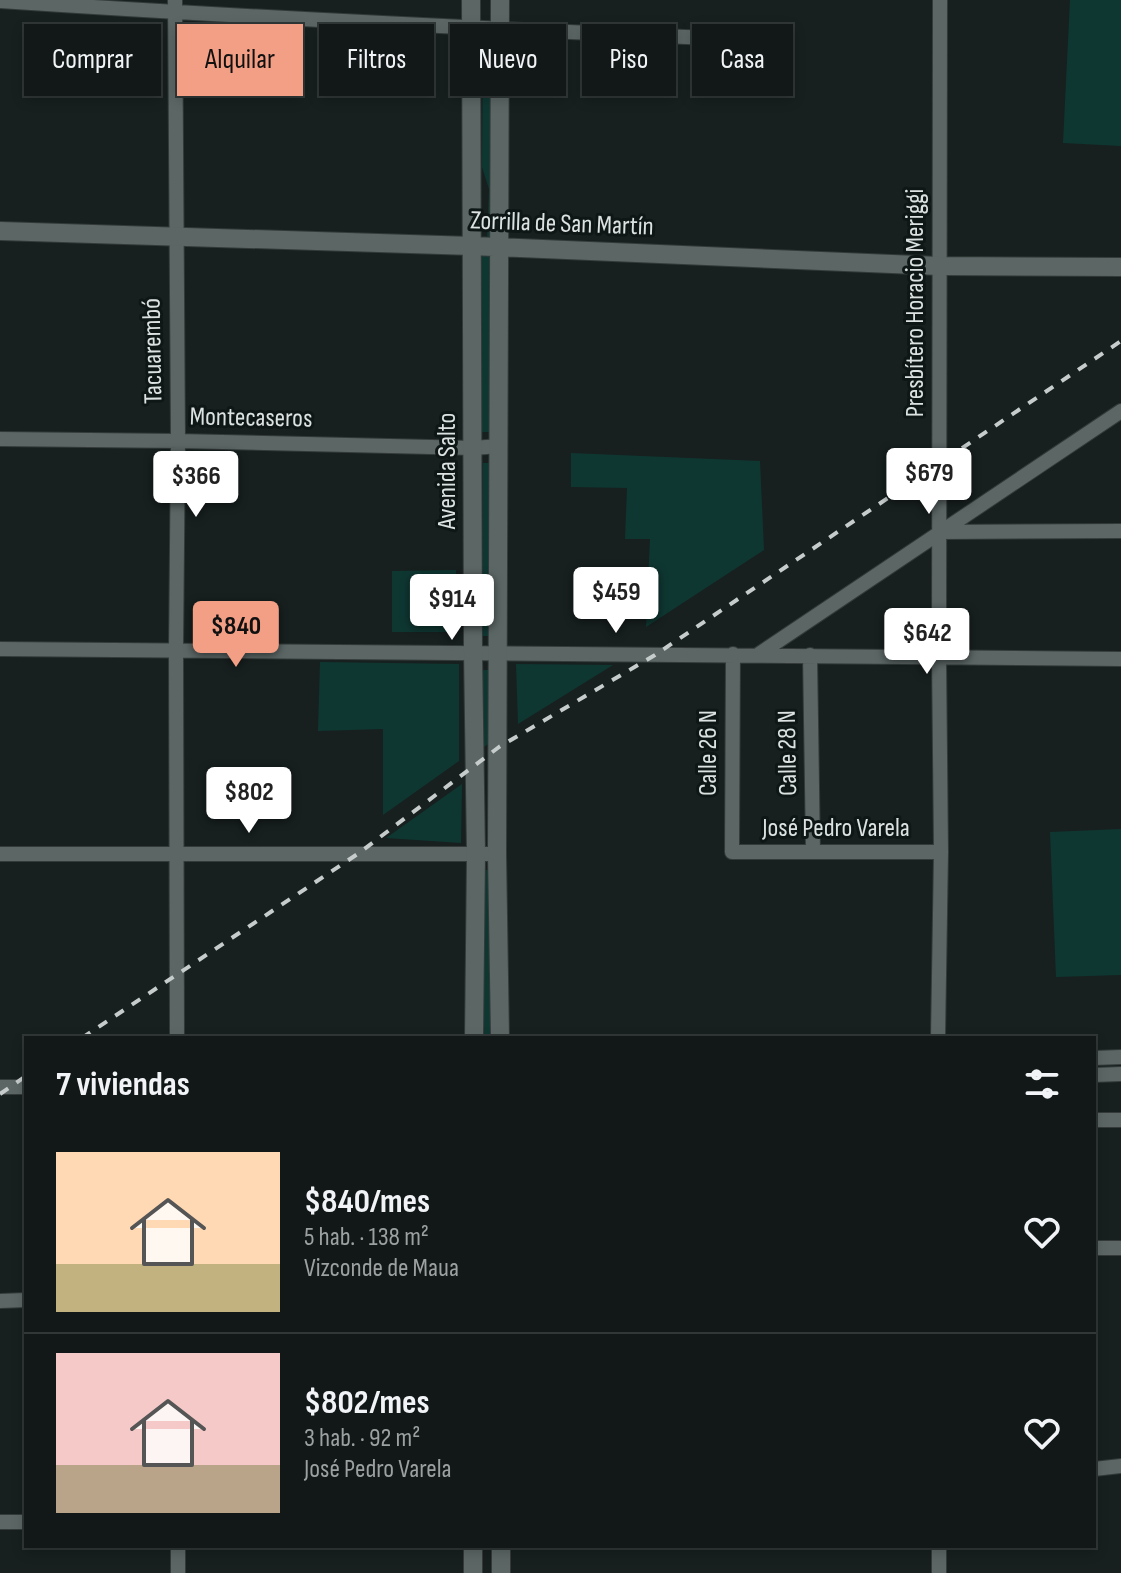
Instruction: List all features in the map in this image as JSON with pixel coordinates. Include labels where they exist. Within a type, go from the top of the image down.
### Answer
[{"type":"street","name":"Avenida Salto","points":[[471,0],[471,24]]},
{"type":"street","name":"Avenida Salto","points":[[500,0],[500,24]]},
{"type":"street","name":"Presbítero Horacio Meriggi","points":[[938,1036],[941,852],[940,0]]},
{"type":"street","points":[[0,1],[175,6],[450,26]]},
{"type":"street","name":"Tacuarembó","points":[[175,6],[177,1036]]},
{"type":"street","points":[[566,32],[692,37]]},
{"type":"street","name":"Avenida Salto","points":[[471,96],[476,854],[474,1036]]},
{"type":"street","name":"Avenida Salto","points":[[500,96],[497,854],[500,1036]]},
{"type":"street","name":"Zorrilla de San Martín","points":[[0,231],[500,247],[939,266],[1121,267]]},
{"type":"street","points":[[758,654],[1121,411]]},
{"type":"street","name":"Montecaseros","points":[[0,439],[500,446]]},
{"type":"street","points":[[940,532],[1121,531]]},
{"type":"street","points":[[0,649],[1121,659]]},
{"type":"street","name":"Calle 26 N","points":[[732,852],[733,654]]},
{"type":"street","name":"Calle 28 N","points":[[810,655],[813,851]]},
{"type":"street","name":"José Pedro Varela","points":[[732,852],[941,852]]},
{"type":"street","points":[[0,854],[497,854]]},
{"type":"street","points":[[1096,1058],[1121,1057]]},
{"type":"street","points":[[1096,1075],[1121,1074]]},
{"type":"street","points":[[0,1087],[24,1087]]},
{"type":"street","points":[[1096,1120],[1121,1120]]},
{"type":"street","points":[[1096,1248],[1121,1248]]},
{"type":"street","points":[[0,1301],[24,1300]]},
{"type":"street","points":[[1096,1469],[1121,1466]]},
{"type":"street","points":[[0,1522],[24,1522]]},
{"type":"street","points":[[178,1548],[178,1573]]},
{"type":"street","points":[[473,1548],[473,1573]]},
{"type":"street","points":[[501,1548],[501,1573]]},
{"type":"street","points":[[939,1548],[939,1573]]},
{"type":"green space","points":[[1070,0],[1121,0],[1121,146],[1063,143]]},
{"type":"green space","points":[[483,96],[494,96],[495,241],[487,242],[489,189],[482,167]]},
{"type":"green space","points":[[478,255],[495,255],[492,432],[479,432]]},
{"type":"green space","points":[[571,453],[760,461],[764,550],[646,627],[650,539],[625,539],[627,488],[571,487]]},
{"type":"green space","points":[[483,463],[493,463],[493,636],[482,636]]},
{"type":"green space","points":[[456,570],[456,632],[392,632],[392,571]]},
{"type":"green space","points":[[320,662],[459,664],[459,761],[383,815],[383,729],[318,731]]},
{"type":"green space","points":[[516,664],[613,665],[518,724]]},
{"type":"green space","points":[[481,670],[491,670],[491,742],[481,749]]},
{"type":"green space","points":[[462,784],[461,843],[386,838]]},
{"type":"green space","points":[[1121,829],[1121,975],[1056,977],[1050,832]]},
{"type":"green space","points":[[481,870],[491,870],[493,1036],[483,1036]]},
{"type":"railway","points":[[85,1036],[359,853],[499,747],[655,655],[1121,341]]},
{"type":"railway","points":[[0,1094],[24,1077]]}]
